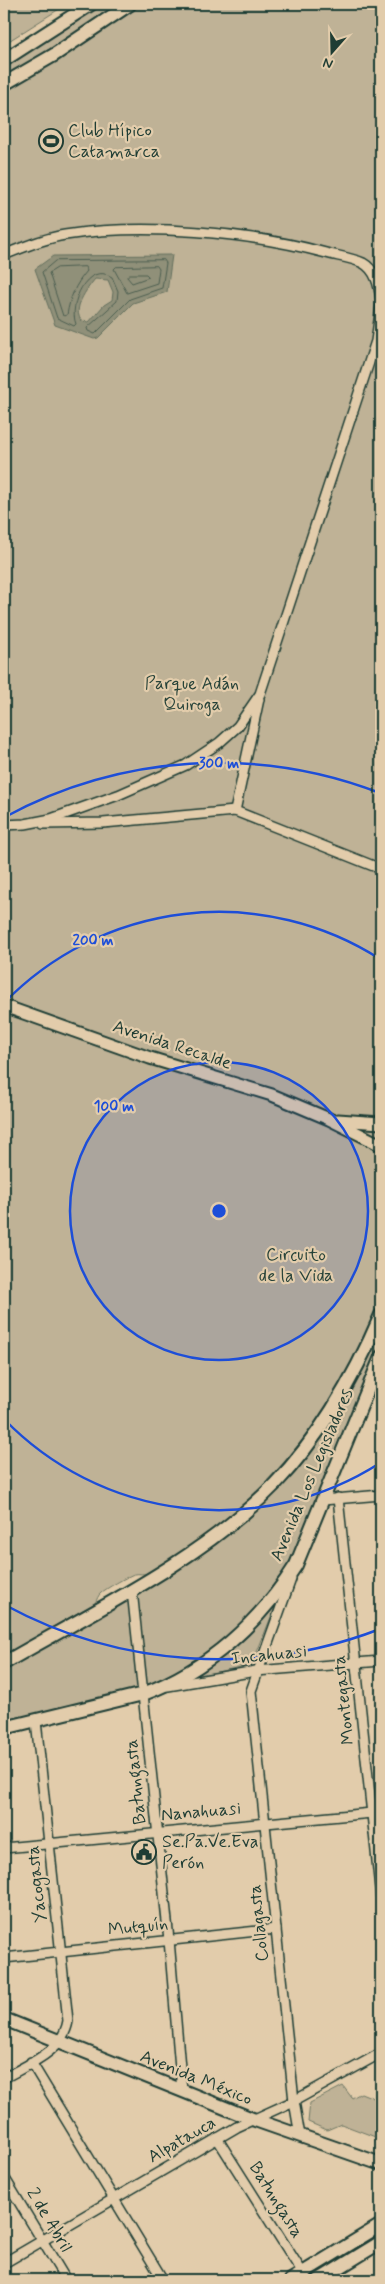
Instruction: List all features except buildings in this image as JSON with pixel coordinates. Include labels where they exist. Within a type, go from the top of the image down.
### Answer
[{"type":"main road","points":[[4,60],[91,4]]},
{"type":"main road","points":[[4,84],[54,55],[130,4]]},
{"type":"main road","name":"Avenida Los Legisladores","points":[[4,1663],[132,1590],[202,1545],[240,1517],[275,1484],[326,1420],[349,1383],[381,1316]]},
{"type":"main road","name":"Avenida Los Legisladores","points":[[4,1728],[162,1688],[219,1652],[242,1632],[277,1595],[296,1565],[381,1357]]},
{"type":"main road","name":"Avenida México","points":[[4,2019],[255,2120],[380,2165]]},
{"type":"main road","points":[[291,2280],[305,2277],[381,2225]]},
{"type":"main road","points":[[319,2280],[381,2242]]},
{"type":"street","points":[[4,255],[64,235],[136,229],[225,235],[304,247],[363,263],[371,271],[379,284],[381,299]]},
{"type":"street","points":[[234,811],[260,694],[376,341],[381,306]]},
{"type":"street","points":[[25,824],[51,818],[118,796],[186,765],[220,743],[238,726],[260,694]]},
{"type":"street","points":[[4,825],[103,823],[234,811],[381,869]]},
{"type":"street","name":"Avenida Recalde","points":[[4,1006],[150,1058],[272,1095],[329,1118],[381,1145]]},
{"type":"street","name":"Avenida Recalde","points":[[329,1118],[360,1123],[381,1123]]},
{"type":"street","points":[[323,1500],[381,1495]]},
{"type":"street","name":"Montegasta","points":[[338,1498],[372,1813],[378,1828],[381,1898]]},
{"type":"street","name":"Collagasta","points":[[296,1565],[256,1671],[251,1691],[294,2101],[300,2136]]},
{"type":"street","name":"Batungasta","points":[[132,1590],[169,1940],[182,2091]]},
{"type":"street","name":"Incahuasi","points":[[162,1688],[256,1671],[381,1661]]},
{"type":"street","name":"Yacogasta","points":[[36,1721],[68,2021],[60,2042]]},
{"type":"street","name":"Nanahuasi","points":[[4,1848],[372,1813]]},
{"type":"street","name":"Mutquín","points":[[4,1958],[276,1929]]},
{"type":"street","points":[[4,2078],[60,2042]]},
{"type":"street","name":"Alpatauca","points":[[4,2264],[217,2138],[294,2101],[381,2053]]},
{"type":"street","points":[[31,2062],[163,2280]]},
{"type":"street","name":"Batungasta","points":[[217,2138],[305,2277]]},
{"type":"street","name":"2 de Abril","points":[[4,2177],[66,2280]]},
{"type":"green space","points":[[4,4],[67,4],[4,44]]},
{"type":"green space","points":[[101,4],[120,4],[4,78],[4,66]]},
{"type":"green space","name":"Parque Adán Quiroga","points":[[141,4],[381,4],[381,1298],[365,1336],[326,1407],[277,1470],[248,1499],[218,1526],[162,1565],[148,1573],[134,1574],[117,1583],[100,1594],[95,1603],[4,1655],[4,91]]},
{"type":"green space","points":[[381,1330],[381,1341],[301,1540],[275,1586],[257,1611],[211,1651],[185,1668],[158,1681],[101,1700],[4,1723],[4,1669],[165,1577],[204,1551],[240,1523],[275,1491],[320,1440],[358,1378]]},
{"type":"green space","points":[[275,1607],[253,1662],[250,1665],[189,1678],[235,1646],[256,1628]]},
{"type":"green space","points":[[343,2086],[352,2098],[361,2093],[381,2101],[381,2144],[378,2138],[341,2124],[327,2130],[308,2122],[310,2103]]},
{"type":"water","points":[[172,255],[167,292],[133,303],[98,338],[94,339],[55,325],[35,269],[53,256]],"holes":[[[95,279],[108,280],[113,292],[112,300],[104,305],[89,322],[82,321],[78,311],[84,294]]]},
{"type":"place","name":"Club Hípico Catamarca","points":[[51,141]]},
{"type":"place","name":"Se.Pa.Ve.Eva Perón","points":[[144,1852]]},
{"type":"park label","name":"Circuito de la Vida","points":[[296,1265]]}]
